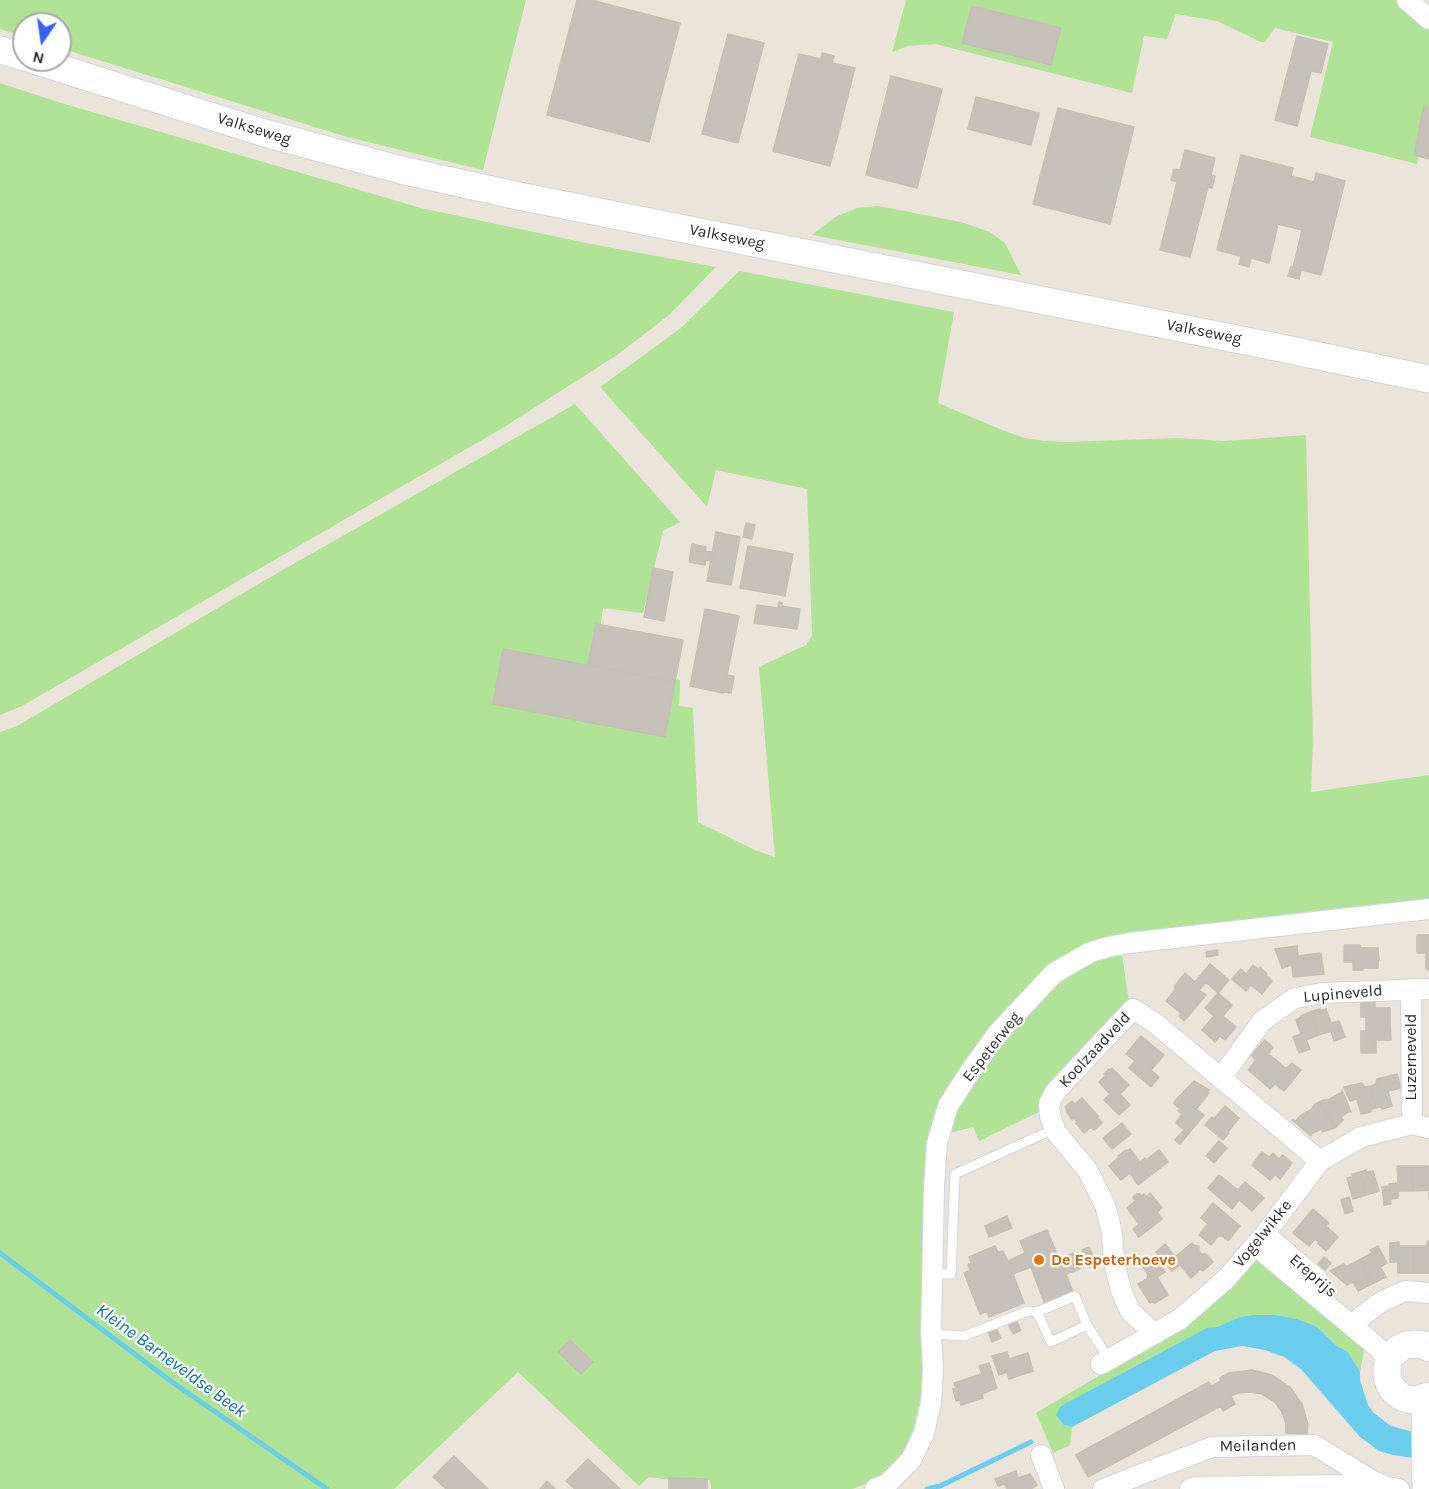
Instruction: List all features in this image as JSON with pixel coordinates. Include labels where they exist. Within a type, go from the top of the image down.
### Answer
[{"type":"main road","name":"Valkseweg","points":[[72,72],[261,132],[401,170],[1429,379]]},
{"type":"main road","points":[[1402,1483],[1419,1408],[1393,1390],[1389,1383],[1387,1367],[1394,1354],[1406,1345],[1424,1345],[1429,1348]]},
{"type":"street","points":[[1407,0],[1429,19]]},
{"type":"street","name":"Espeterweg","points":[[875,1489],[887,1484],[911,1460],[924,1433],[931,1403],[936,1143],[948,1106],[998,1033],[1054,972],[1091,952],[1129,943],[1429,909]]},
{"type":"street","name":"Lupineveld","points":[[1221,1078],[1262,1021],[1295,998],[1322,993],[1420,989]]},
{"type":"street","name":"Luzerneveld","points":[[1420,989],[1420,1126]]},
{"type":"street","name":"Koolzaadveld","points":[[1155,1334],[1130,1311],[1121,1290],[1114,1262],[1112,1233],[1105,1205],[1088,1171],[1056,1132],[1050,1116],[1049,1104],[1055,1092],[1132,1009],[1155,1023],[1320,1161]]},
{"type":"street","name":"Vogelwikke","points":[[1105,1362],[1180,1319],[1226,1279],[1260,1240],[1320,1161],[1361,1137],[1420,1126]]},
{"type":"street","name":"Ereprijs","points":[[1260,1240],[1394,1354]]},
{"type":"street","points":[[1357,1322],[1381,1302],[1405,1291],[1429,1293]]},
{"type":"street","name":"Meilanden","points":[[1102,1489],[1212,1447],[1314,1445],[1402,1483]]},
{"type":"street","points":[[1318,1485],[1327,1473],[1328,1453]]},
{"type":"street","points":[[1041,1455],[1054,1489]]},
{"type":"street","points":[[1188,1456],[1193,1488],[1402,1483]]},
{"type":"lane","points":[[932,1274],[951,1274],[956,1173],[1043,1134]]},
{"type":"lane","points":[[931,1334],[964,1336],[1028,1311],[1037,1312],[1075,1296],[1105,1362]]},
{"type":"lane","points":[[1037,1312],[1051,1342],[1088,1325]]},
{"type":"green space","points":[[0,0],[526,0],[483,170],[347,137],[72,52],[72,12],[12,12],[12,33],[0,29]]},
{"type":"green space","points":[[906,0],[1401,0],[1429,23],[1429,104],[1417,164],[1310,137],[1333,42],[1275,28],[1265,42],[1261,42],[1217,21],[1176,14],[1167,39],[1144,36],[1132,93],[935,44],[908,46],[892,52]]},
{"type":"green space","points":[[0,83],[421,208],[586,243],[716,267],[669,315],[617,355],[501,429],[22,706],[0,715]]},
{"type":"green space","points":[[878,206],[961,222],[990,232],[1005,243],[1021,275],[812,235],[835,217],[857,208]]},
{"type":"green space","points":[[739,271],[954,312],[938,403],[1025,438],[1066,442],[1178,438],[1224,441],[1306,435],[1313,742],[1311,792],[1429,775],[1429,904],[1073,956],[942,1110],[925,1369],[919,1405],[913,1431],[897,1468],[858,1487],[852,1489],[711,1489],[710,1480],[672,1480],[649,1477],[639,1486],[518,1372],[394,1489],[0,1489],[0,732],[17,726],[267,579],[575,404],[680,522],[663,531],[643,613],[603,608],[595,666],[680,680],[679,706],[693,708],[698,822],[757,851],[775,857],[759,667],[806,645],[812,635],[807,489],[716,470],[707,507],[600,387],[681,328]]},
{"type":"green space","points":[[1122,954],[1129,1002],[1039,1112],[979,1141],[973,1127],[953,1132],[949,1130],[969,1087],[996,1050],[1042,998],[1088,964]]},
{"type":"green space","points":[[1259,1260],[1269,1264],[1364,1349],[1360,1372],[1348,1352],[1337,1346],[1317,1327],[1253,1315],[1240,1317],[1207,1329],[1064,1425],[1072,1427],[1070,1445],[1053,1453],[1036,1413],[1204,1312],[1248,1263]]},
{"type":"water","points":[[1253,1315],[1274,1315],[1296,1319],[1317,1327],[1337,1346],[1348,1352],[1360,1372],[1360,1380],[1368,1405],[1374,1413],[1391,1426],[1413,1432],[1414,1458],[1379,1451],[1360,1437],[1301,1369],[1284,1357],[1265,1350],[1242,1346],[1215,1351],[1072,1427],[1064,1425],[1056,1415],[1061,1406],[1207,1328]]},
{"type":"building","points":[[577,0],[591,0],[680,23],[649,142],[547,115]]},
{"type":"building","points":[[972,6],[1061,28],[1051,65],[962,43]]},
{"type":"building","points":[[728,34],[764,43],[738,143],[702,134]]},
{"type":"building","points":[[1297,36],[1328,44],[1321,73],[1311,71],[1297,126],[1275,120]]},
{"type":"building","points":[[822,53],[834,56],[832,63],[855,68],[830,166],[773,151],[799,54],[821,59]]},
{"type":"building","points":[[891,76],[942,89],[917,188],[866,175]]},
{"type":"building","points":[[976,97],[1039,113],[1031,145],[968,129]]},
{"type":"building","points":[[1424,105],[1429,107],[1429,159],[1414,155]]},
{"type":"building","points":[[1058,108],[1134,127],[1110,224],[1033,204]]},
{"type":"building","points":[[1185,150],[1215,158],[1211,175],[1215,176],[1212,188],[1208,187],[1190,257],[1160,250],[1177,182],[1171,180],[1174,169],[1180,170]]},
{"type":"building","points":[[1241,155],[1293,168],[1291,176],[1314,182],[1316,173],[1345,181],[1321,275],[1301,270],[1299,279],[1288,276],[1291,267],[1293,268],[1302,230],[1278,224],[1269,263],[1251,258],[1249,267],[1239,264],[1241,256],[1217,250]]},
{"type":"building","points":[[746,523],[755,525],[752,539],[743,537]]},
{"type":"building","points":[[716,532],[740,537],[731,585],[707,581]]},
{"type":"building","points":[[692,544],[706,547],[705,551],[712,552],[711,561],[706,560],[705,565],[689,562]]},
{"type":"building","points":[[748,546],[793,554],[785,596],[740,588]]},
{"type":"building","points":[[653,568],[673,572],[664,621],[644,617]]},
{"type":"building","points":[[779,602],[782,603],[781,606],[800,609],[797,629],[754,623],[757,605],[778,608]]},
{"type":"building","points":[[705,609],[739,616],[727,675],[734,676],[731,693],[690,686]]},
{"type":"building","points":[[596,624],[683,640],[675,682],[588,665]]},
{"type":"building","points":[[503,649],[675,682],[665,737],[493,704]]},
{"type":"building","points":[[1417,935],[1429,935],[1429,970],[1426,969],[1426,953],[1417,953]]},
{"type":"building","points":[[1344,945],[1378,948],[1378,968],[1353,970],[1353,962],[1344,962]]},
{"type":"building","points":[[1297,946],[1298,956],[1321,953],[1324,974],[1293,977],[1292,965],[1282,968],[1275,949]]},
{"type":"building","points":[[1217,950],[1218,955],[1207,957],[1206,952]]},
{"type":"building","points":[[1210,964],[1229,980],[1218,993],[1206,982],[1199,990],[1206,995],[1184,1021],[1179,1016],[1181,1013],[1166,1001],[1185,973],[1195,982]]},
{"type":"building","points":[[1253,965],[1258,969],[1260,967],[1272,981],[1262,994],[1251,985],[1246,991],[1232,979],[1241,969],[1246,974]]},
{"type":"building","points":[[1218,993],[1232,1005],[1223,1016],[1236,1027],[1225,1040],[1220,1036],[1215,1042],[1202,1030],[1214,1016],[1205,1008]]},
{"type":"building","points":[[1361,1001],[1375,1001],[1375,1008],[1390,1008],[1390,1024],[1366,1024],[1366,1017],[1361,1017]]},
{"type":"building","points":[[1320,1009],[1320,1011],[1326,1009],[1331,1023],[1339,1021],[1345,1037],[1334,1041],[1331,1031],[1319,1035],[1310,1012]]},
{"type":"building","points":[[1310,1012],[1319,1035],[1306,1040],[1310,1049],[1299,1053],[1293,1037],[1301,1034],[1296,1020]]},
{"type":"building","points":[[1366,1024],[1390,1024],[1391,1040],[1376,1040],[1376,1053],[1361,1053],[1361,1031],[1366,1031]]},
{"type":"building","points":[[1141,1036],[1164,1055],[1151,1070],[1159,1077],[1151,1087],[1129,1068],[1135,1061],[1126,1054]]},
{"type":"building","points":[[1265,1040],[1273,1047],[1268,1054],[1276,1060],[1259,1079],[1248,1070],[1256,1060],[1251,1055]]},
{"type":"building","points":[[1276,1060],[1285,1068],[1292,1063],[1301,1070],[1284,1091],[1275,1084],[1270,1089],[1259,1079]]},
{"type":"building","points":[[1112,1068],[1129,1085],[1120,1094],[1130,1105],[1119,1115],[1104,1100],[1110,1094],[1099,1082]]},
{"type":"building","points":[[1397,1074],[1401,1088],[1388,1091],[1392,1106],[1376,1108],[1370,1086],[1376,1084],[1377,1079]]},
{"type":"building","points":[[1194,1081],[1209,1090],[1209,1093],[1196,1109],[1204,1115],[1180,1144],[1175,1140],[1184,1130],[1176,1123],[1182,1114],[1174,1102]]},
{"type":"building","points":[[1362,1083],[1365,1087],[1370,1086],[1376,1108],[1371,1109],[1371,1112],[1361,1114],[1357,1099],[1350,1101],[1344,1087]]},
{"type":"building","points":[[1342,1090],[1351,1112],[1341,1117],[1343,1120],[1335,1128],[1319,1102],[1328,1100]]},
{"type":"building","points":[[1082,1098],[1102,1123],[1094,1130],[1091,1127],[1084,1133],[1074,1118],[1072,1120],[1065,1107],[1072,1101],[1075,1104]]},
{"type":"building","points":[[1319,1102],[1335,1128],[1322,1132],[1321,1129],[1311,1136],[1292,1120],[1296,1121]]},
{"type":"building","points":[[1225,1106],[1239,1118],[1223,1140],[1205,1125],[1212,1117],[1214,1119]]},
{"type":"building","points":[[1122,1123],[1131,1134],[1112,1149],[1103,1138]]},
{"type":"building","points":[[1219,1141],[1227,1148],[1214,1163],[1206,1156]]},
{"type":"building","points":[[1130,1149],[1140,1162],[1159,1150],[1168,1162],[1138,1185],[1130,1173],[1121,1180],[1109,1166],[1118,1156]]},
{"type":"building","points":[[1262,1152],[1269,1157],[1273,1153],[1279,1159],[1283,1155],[1292,1163],[1280,1179],[1275,1175],[1270,1180],[1252,1165]]},
{"type":"building","points":[[1397,1166],[1413,1166],[1413,1191],[1398,1191],[1398,1198],[1391,1199],[1389,1184],[1398,1183]]},
{"type":"building","points":[[1413,1166],[1428,1166],[1429,1190],[1413,1191]]},
{"type":"building","points":[[1366,1170],[1367,1172],[1373,1171],[1379,1191],[1366,1195],[1360,1172]]},
{"type":"building","points":[[1360,1172],[1366,1195],[1353,1199],[1347,1178]]},
{"type":"building","points":[[1219,1175],[1238,1190],[1245,1182],[1264,1198],[1252,1211],[1239,1200],[1232,1209],[1208,1188]]},
{"type":"building","points":[[1389,1186],[1391,1204],[1384,1205],[1382,1187]]},
{"type":"building","points":[[1150,1193],[1162,1208],[1157,1212],[1162,1219],[1139,1237],[1133,1229],[1139,1224],[1127,1208],[1135,1201],[1133,1197],[1136,1194],[1142,1196],[1144,1194],[1146,1197]]},
{"type":"building","points":[[1349,1197],[1353,1211],[1345,1214],[1341,1200]]},
{"type":"building","points":[[1213,1203],[1240,1226],[1228,1241],[1218,1236],[1211,1245],[1199,1235],[1208,1224],[1201,1218]]},
{"type":"building","points":[[1313,1209],[1329,1223],[1326,1226],[1338,1237],[1326,1251],[1315,1239],[1309,1246],[1293,1233]]},
{"type":"building","points":[[1007,1216],[1012,1228],[989,1237],[985,1226]]},
{"type":"building","points":[[1047,1230],[1059,1259],[1073,1253],[1080,1269],[1066,1274],[1074,1295],[1045,1305],[1031,1267],[1013,1274],[1024,1303],[989,1317],[987,1311],[980,1314],[964,1273],[970,1270],[969,1257],[995,1246],[998,1252],[1003,1251],[1008,1261],[1025,1253],[1020,1241]]},
{"type":"building","points":[[1427,1241],[1429,1241],[1429,1273],[1414,1273],[1413,1246],[1427,1246]]},
{"type":"building","points":[[1399,1242],[1399,1246],[1413,1246],[1414,1273],[1398,1273],[1398,1262],[1390,1262],[1390,1243]]},
{"type":"building","points":[[1192,1243],[1199,1246],[1201,1254],[1206,1254],[1213,1262],[1191,1278],[1180,1265],[1172,1271],[1156,1252],[1165,1244],[1175,1257]]},
{"type":"building","points":[[1378,1246],[1387,1263],[1380,1267],[1386,1277],[1372,1284],[1359,1260],[1372,1253],[1370,1250]]},
{"type":"building","points":[[1089,1247],[1097,1264],[1089,1267],[1082,1250]]},
{"type":"building","points":[[1324,1257],[1331,1263],[1325,1270],[1318,1264]]},
{"type":"building","points":[[1157,1259],[1165,1272],[1157,1277],[1168,1295],[1155,1303],[1150,1303],[1138,1284],[1147,1279],[1148,1275],[1143,1267]]},
{"type":"building","points":[[1359,1260],[1372,1284],[1358,1291],[1353,1282],[1347,1285],[1330,1271],[1344,1264],[1346,1267]]},
{"type":"building","points":[[1016,1320],[1021,1330],[1013,1334],[1008,1324]]},
{"type":"building","points":[[996,1328],[1001,1338],[992,1342],[988,1332]]},
{"type":"building","points":[[570,1340],[593,1362],[581,1374],[558,1352]]},
{"type":"building","points":[[1007,1352],[1009,1359],[1028,1353],[1033,1371],[1009,1379],[1007,1372],[999,1375],[992,1356]]},
{"type":"building","points":[[989,1363],[997,1388],[982,1394],[983,1398],[961,1405],[960,1400],[956,1401],[954,1383],[982,1374],[979,1366]]},
{"type":"building","points":[[1252,1370],[1272,1375],[1290,1387],[1302,1404],[1308,1424],[1307,1434],[1286,1433],[1282,1412],[1275,1402],[1262,1394],[1238,1393],[1231,1396],[1235,1404],[1223,1411],[1221,1406],[1088,1477],[1076,1455],[1209,1382],[1211,1386],[1221,1381],[1220,1378],[1229,1373]]},
{"type":"building","points":[[454,1456],[488,1489],[446,1489],[433,1477]]},
{"type":"building","points":[[588,1459],[620,1489],[575,1489],[566,1481]]},
{"type":"building","points":[[1016,1471],[1018,1478],[1030,1474],[1037,1485],[1031,1489],[1007,1489],[1005,1484],[998,1486],[995,1479]]},
{"type":"building","points":[[669,1478],[707,1479],[707,1489],[669,1489]]},
{"type":"building","points":[[547,1481],[555,1489],[540,1489]]},
{"type":"waterway","name":"Kleine Barneveldse Beek","points":[[0,1253],[172,1382],[327,1489]]},
{"type":"waterway","points":[[927,1489],[940,1486],[1031,1442]]},
{"type":"place","name":"De Espeterhoeve","points":[[1039,1260]]}]
